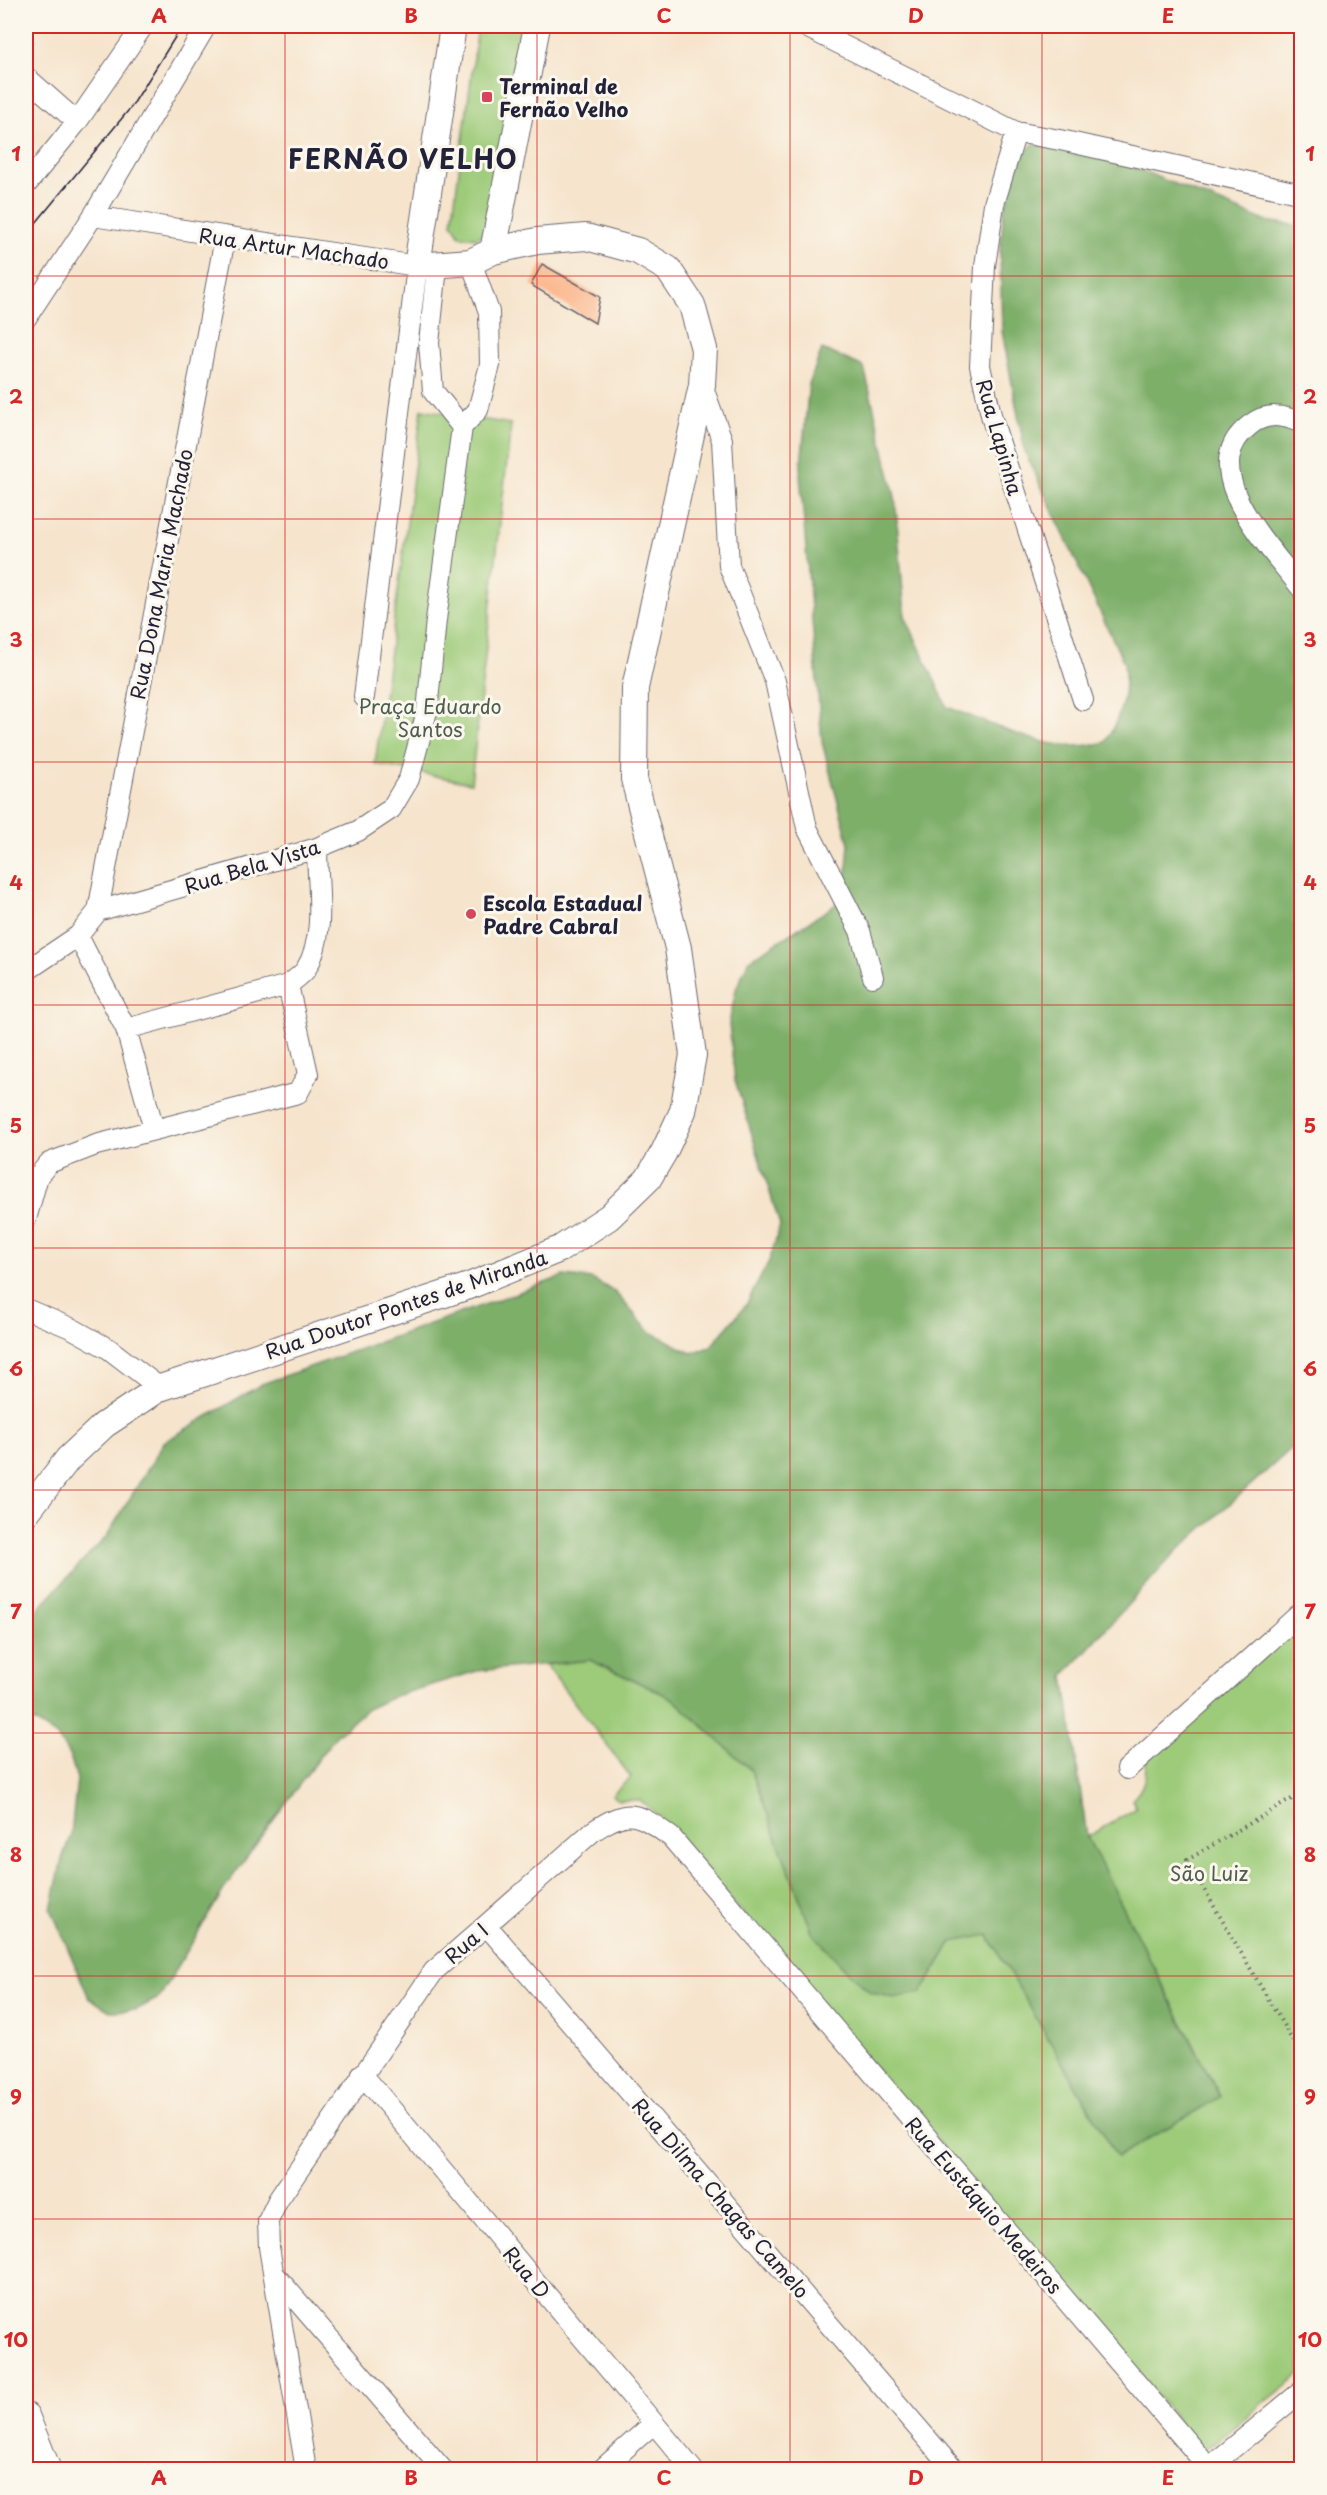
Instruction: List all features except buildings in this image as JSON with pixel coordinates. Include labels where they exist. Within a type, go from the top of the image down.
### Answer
[{"type":"street","points":[[26,185],[77,122],[143,26]]},
{"type":"street","points":[[26,318],[93,216],[207,26]]},
{"type":"street","points":[[364,697],[427,266],[453,26]]},
{"type":"street","points":[[493,251],[537,26]]},
{"type":"street","points":[[804,26],[1016,132],[1302,194]]},
{"type":"street","points":[[26,77],[77,122]]},
{"type":"street","name":"Rua Lapinha","points":[[1016,132],[994,204],[985,266],[980,366],[992,419],[1083,700]]},
{"type":"street","name":"Rua Artur Machado","points":[[93,216],[225,238],[427,266],[471,262],[493,251]]},
{"type":"street","name":"Rua Doutor Pontes de Miranda","points":[[26,1513],[68,1459],[104,1425],[160,1388],[469,1286],[560,1249],[609,1217],[648,1179],[664,1152],[683,1111],[693,1055],[678,948],[634,779],[635,688],[702,385],[704,349],[692,306],[668,269],[638,251],[586,237],[537,241],[493,251]]},
{"type":"street","name":"Rua Dona Maria Machado","points":[[98,911],[225,238]]},
{"type":"street","points":[[427,266],[432,391],[462,427],[478,410],[490,365],[489,312],[471,262]]},
{"type":"street","name":"Rua Doutor Pontes de Miranda","points":[[702,385],[722,440],[729,566],[775,681],[807,828],[860,931],[873,977]]},
{"type":"street","points":[[1302,423],[1285,416],[1260,417],[1239,434],[1232,446],[1229,476],[1238,505],[1302,589]]},
{"type":"street","name":"Rua Bela Vista","points":[[98,911],[317,848],[358,831],[391,809],[409,779],[427,711],[436,620],[462,427]]},
{"type":"street","points":[[126,1029],[288,985],[304,971],[313,954],[318,928],[317,848]]},
{"type":"street","points":[[26,971],[78,936],[98,911]]},
{"type":"street","points":[[78,936],[126,1029],[154,1129]]},
{"type":"street","points":[[26,1219],[39,1176],[49,1163],[96,1145],[298,1093],[308,1074],[288,985]]},
{"type":"street","points":[[26,1309],[110,1348],[160,1388]]},
{"type":"street","points":[[1127,1769],[1302,1612]]},
{"type":"street","name":"Rua I","points":[[306,2469],[274,2274],[268,2221],[278,2200],[434,1971],[592,1832],[614,1817],[629,1814],[644,1818],[671,1837],[759,1943]]},
{"type":"street","name":"Rua Dilma Chagas Camelo","points":[[487,1926],[954,2469]]},
{"type":"street","name":"Rua Eustáquio Medeiros","points":[[759,1943],[1208,2468]]},
{"type":"street","name":"Rua D","points":[[362,2074],[693,2469]]},
{"type":"street","points":[[274,2274],[443,2469]]},
{"type":"street","points":[[1208,2468],[1302,2391]]},
{"type":"street","points":[[26,2416],[48,2469]]},
{"type":"street","points":[[602,2469],[653,2424]]},
{"type":"path","points":[[1302,1793],[1188,1860],[1302,2057]]},
{"type":"green space","points":[[478,26],[528,26],[489,230],[477,238],[460,236],[452,223]]},
{"type":"green space","points":[[1033,144],[1106,156],[1265,221],[1301,226],[1301,1440],[1175,1553],[1064,1675],[1087,1837],[1220,2097],[1117,2157],[988,1935],[952,1942],[921,1993],[894,1998],[870,1992],[813,1934],[751,1770],[672,1698],[590,1660],[477,1671],[395,1696],[367,1709],[336,1736],[320,1756],[226,1886],[159,1998],[136,2010],[110,2011],[89,1998],[51,1909],[62,1859],[71,1834],[77,1779],[70,1756],[56,1735],[35,1722],[26,1723],[26,1621],[107,1536],[164,1442],[262,1384],[564,1276],[592,1279],[615,1292],[649,1331],[691,1353],[710,1347],[746,1305],[770,1259],[780,1225],[735,1080],[729,1024],[736,989],[749,960],[834,906],[845,892],[849,844],[822,742],[800,475],[809,384],[822,349],[864,367],[895,497],[905,616],[947,707],[1005,730],[1045,742],[1086,746],[1106,742],[1111,732],[1124,695],[1124,663],[1025,452],[1002,331],[1000,251],[1004,210],[1021,158]]},
{"type":"green space","name":"Praça Eduardo Santos","points":[[422,409],[511,424],[471,783],[375,764]]},
{"type":"green space","name":"São Luiz","points":[[1301,1621],[1301,2373],[1215,2442],[1207,2447],[1200,2447],[660,1817],[640,1800],[619,1800],[612,1795],[631,1777],[546,1665],[590,1660],[672,1698],[751,1770],[813,1934],[870,1992],[921,1993],[952,1941],[988,1935],[1118,2156],[1220,2096],[1087,1837],[1137,1808],[1132,1800],[1144,1782],[1146,1761]]},
{"type":"tram line","points":[[26,235],[132,106],[182,26]]},
{"type":"place","name":"Terminal de Fernão Velho","points":[[487,97]]},
{"type":"place","name":"Escola Estadual Padre Cabral","points":[[471,914]]},
{"type":"district","name":"FERNÃO VELHO","points":[[403,158]]}]
